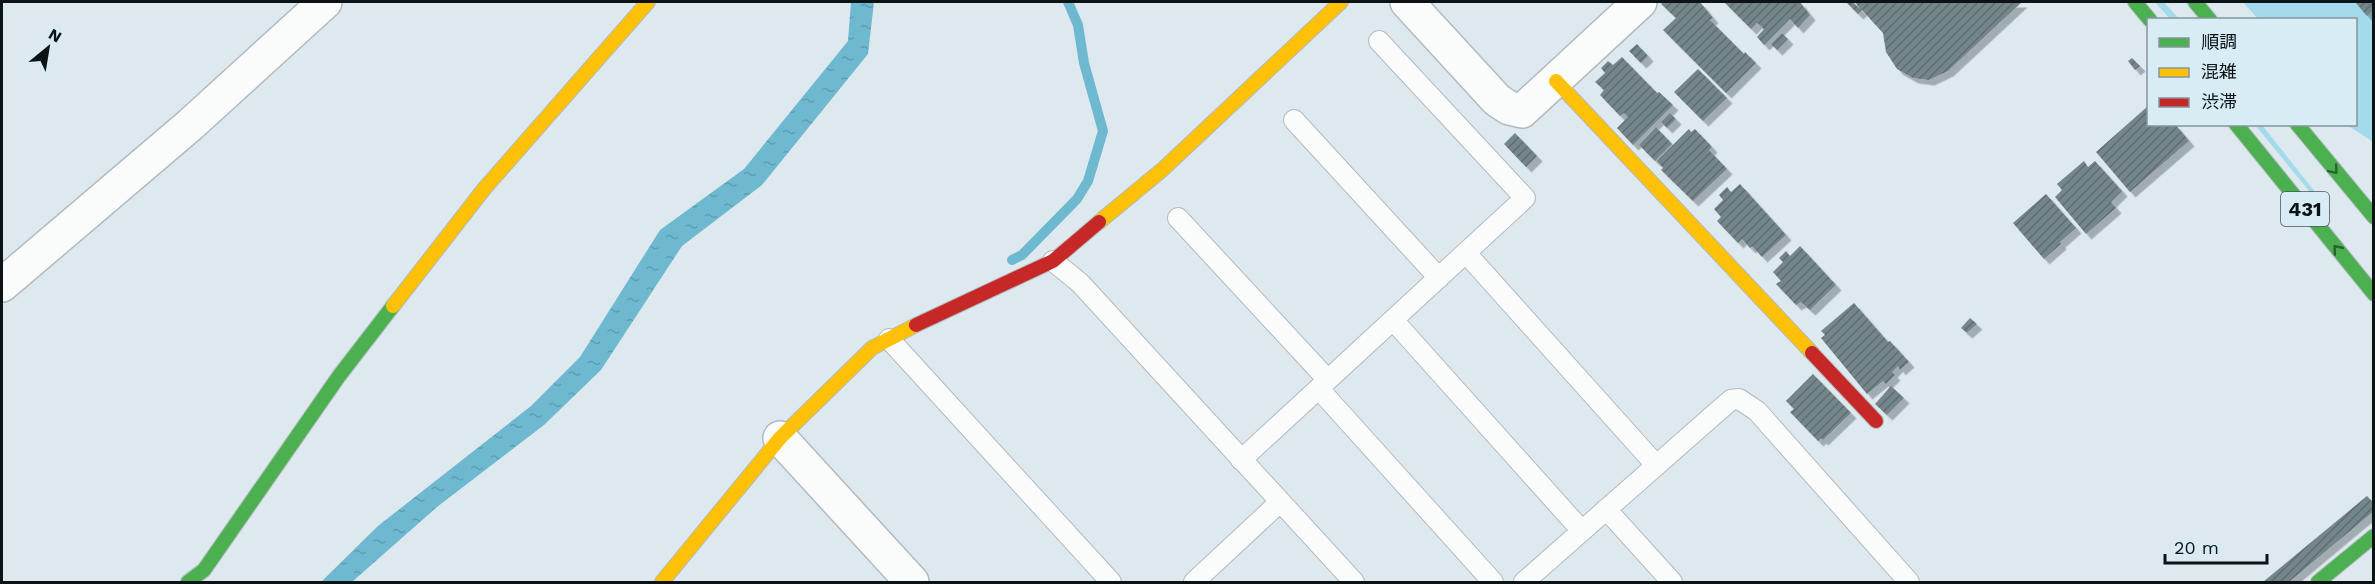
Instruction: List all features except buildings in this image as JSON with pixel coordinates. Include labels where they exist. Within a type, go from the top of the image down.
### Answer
[{"type":"main road","points":[[188,582],[204,570],[339,376],[484,189],[648,2]]},
{"type":"main road","points":[[662,582],[780,438],[872,348],[935,314],[1053,261],[1162,170],[1341,2]]},
{"type":"main road","points":[[2135,2],[2148,18]]},
{"type":"main road","points":[[2195,2],[2208,18]]},
{"type":"main road","points":[[1556,81],[1875,421]]},
{"type":"main road","name":"431","points":[[2237,126],[2373,294]]},
{"type":"main road","name":"431","points":[[2299,126],[2373,217]]},
{"type":"main road","points":[[2318,582],[2373,536]]},
{"type":"street","points":[[2,285],[190,125],[325,2]]},
{"type":"street","points":[[1407,2],[1503,105],[1516,111],[1522,111],[1640,2]]},
{"type":"street","points":[[780,438],[912,582]]},
{"type":"lane","points":[[1241,459],[1525,198],[1379,41]]},
{"type":"lane","points":[[1294,120],[1439,278]]},
{"type":"lane","points":[[1178,218],[1493,582]]},
{"type":"lane","points":[[1466,253],[1656,465]]},
{"type":"lane","points":[[1053,261],[1080,283],[1354,582]]},
{"type":"lane","points":[[1393,320],[1582,531]]},
{"type":"lane","points":[[890,339],[1111,582]]},
{"type":"lane","points":[[1524,582],[1731,400],[1739,399],[1757,411],[1909,582]]},
{"type":"lane","points":[[1200,581],[1280,502]]},
{"type":"lane","points":[[1606,509],[1671,582]]},
{"type":"shaded area","points":[[2155,2],[2164,2],[2178,18],[2169,18]]},
{"type":"shaded area","points":[[2243,2],[2373,2],[2373,142],[2349,126],[2357,126],[2357,18],[2257,18]]},
{"type":"shaded area","points":[[2256,126],[2263,126],[2331,212],[2328,214]]},
{"type":"water","points":[[851,2],[874,2],[868,54],[762,185],[682,246],[601,370],[544,425],[437,507],[352,582],[321,582],[378,526],[531,406],[580,357],[660,230],[744,169],[848,41]]},
{"type":"waterway","points":[[1012,260],[1022,255],[1077,199],[1088,181],[1103,131],[1084,63],[1078,25],[1068,2]]},
{"type":"traffic: fast","points":[[2135,2],[2148,18]]},
{"type":"traffic: fast","points":[[2195,2],[2208,18]]},
{"type":"traffic: fast","points":[[2238,126],[2374,294]]},
{"type":"traffic: fast","points":[[2299,126],[2374,217]]},
{"type":"traffic: fast","points":[[188,582],[204,570],[339,376],[393,306]]},
{"type":"traffic: fast","points":[[2318,582],[2374,536]]},
{"type":"traffic: slow","points":[[393,306],[484,189],[648,2]]},
{"type":"traffic: slow","points":[[1099,222],[1162,170],[1341,2]]},
{"type":"traffic: slow","points":[[1556,81],[1812,353]]},
{"type":"traffic: slow","points":[[662,582],[780,438],[872,348],[916,325]]},
{"type":"traffic: jam","points":[[916,325],[1053,261],[1099,222]]},
{"type":"traffic: jam","points":[[1812,353],[1876,421]]}]
